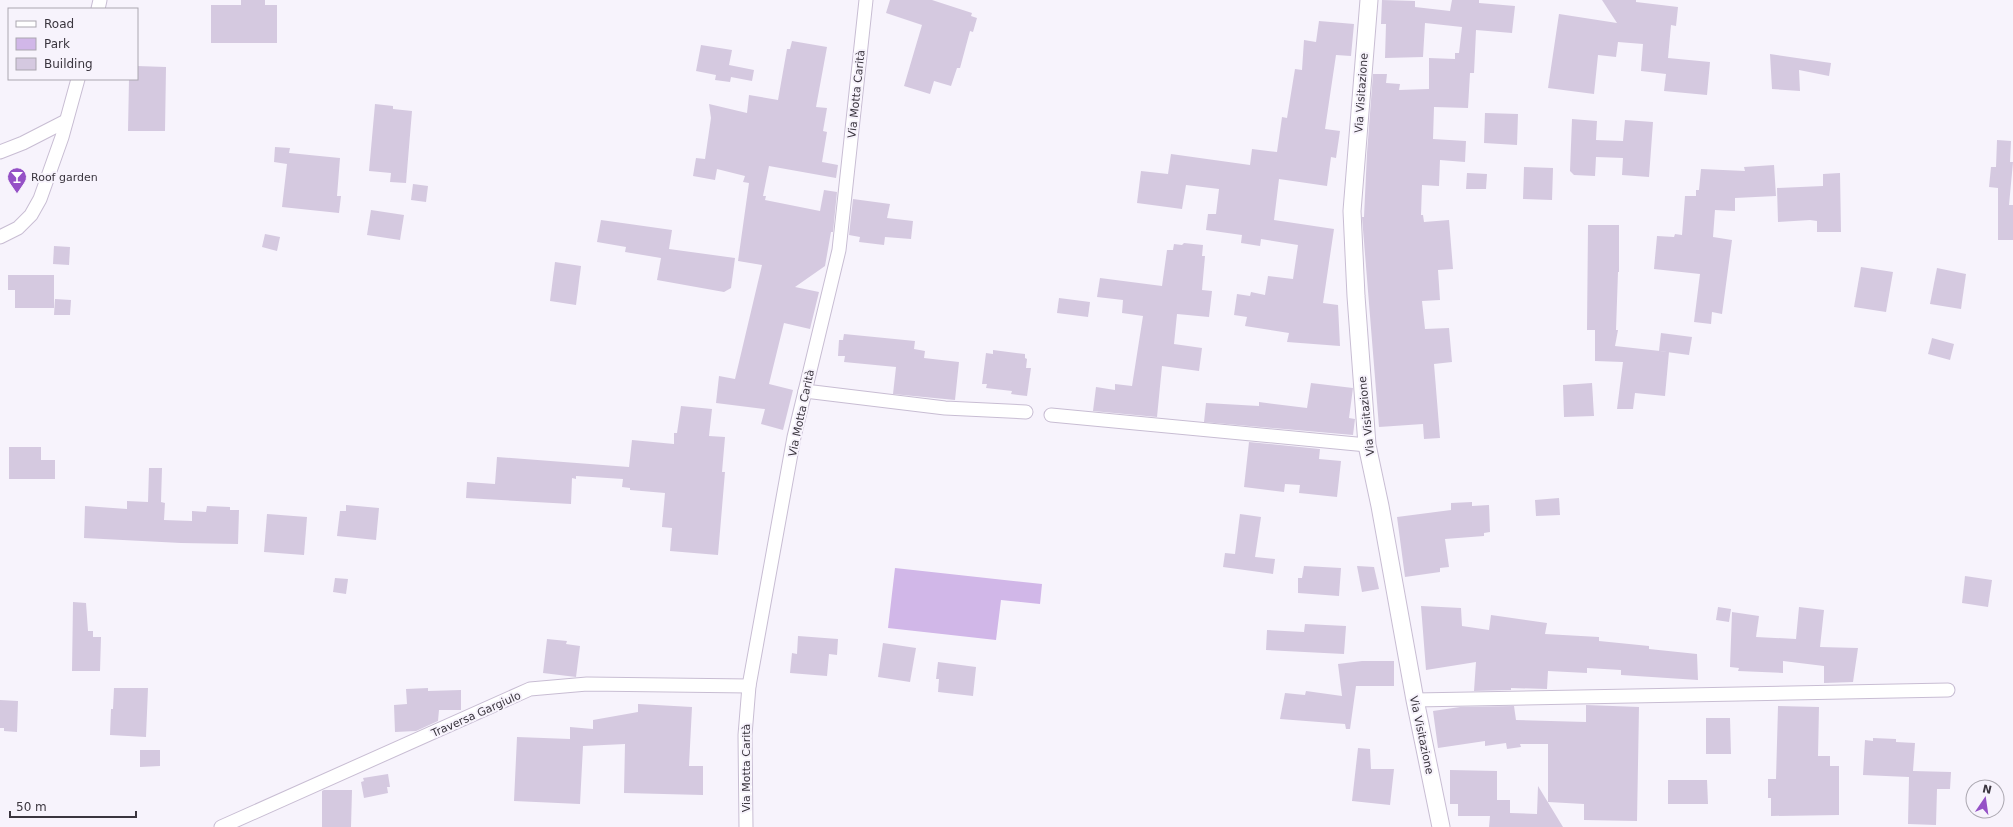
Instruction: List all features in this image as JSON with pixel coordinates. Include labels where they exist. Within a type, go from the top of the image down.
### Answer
[{"type":"street","name":"Via Motta Carità","points":[[746,827],[744,735],[750,686],[794,437],[839,250],[866,0]]},
{"type":"street","name":"Via Visitazione","points":[[1369,0],[1352,211],[1356,296],[1367,445],[1380,506],[1415,700],[1441,827]]},
{"type":"street","points":[[0,237],[18,228],[31,215],[40,199],[66,121],[78,80]]},
{"type":"street","points":[[0,152],[23,143],[66,121]]},
{"type":"street","points":[[805,391],[945,408],[1026,412]]},
{"type":"street","points":[[1051,415],[1367,445]]},
{"type":"street","name":"Traversa Gargiulo","points":[[221,827],[530,689],[587,684],[750,686]]},
{"type":"street","points":[[1415,700],[1948,690]]},
{"type":"green space","points":[[895,568],[1042,584],[1040,604],[1001,600],[996,640],[888,628]]},
{"type":"building","points":[[241,0],[265,0],[265,5],[277,5],[277,43],[211,43],[211,5],[241,5]]},
{"type":"building","points":[[890,0],[932,0],[972,13],[971,16],[977,18],[973,32],[970,31],[960,68],[957,68],[951,86],[934,81],[930,94],[904,86],[922,25],[886,13]]},
{"type":"building","points":[[1382,0],[1415,1],[1415,7],[1450,11],[1452,0],[1479,0],[1479,3],[1515,6],[1512,33],[1476,30],[1474,73],[1470,73],[1468,108],[1434,107],[1433,139],[1466,141],[1465,162],[1440,160],[1439,186],[1422,185],[1421,215],[1423,215],[1424,222],[1449,220],[1453,269],[1438,270],[1440,300],[1422,301],[1425,329],[1449,328],[1452,362],[1434,364],[1440,438],[1424,439],[1423,424],[1379,427],[1362,217],[1364,217],[1373,74],[1387,74],[1386,83],[1400,84],[1399,90],[1429,89],[1429,58],[1455,59],[1455,53],[1459,53],[1462,27],[1425,23],[1423,57],[1385,58],[1386,24],[1381,24]]},
{"type":"building","points":[[1602,0],[1636,0],[1636,2],[1678,7],[1676,26],[1671,25],[1668,58],[1710,62],[1707,95],[1664,91],[1666,74],[1641,71],[1643,44],[1618,42],[1616,57],[1598,55],[1594,94],[1548,88],[1559,14],[1617,23]]},
{"type":"building","points":[[1319,21],[1354,24],[1351,56],[1336,55],[1325,129],[1340,131],[1336,158],[1331,157],[1327,186],[1279,179],[1274,220],[1334,229],[1323,303],[1338,305],[1340,346],[1287,342],[1289,333],[1245,326],[1247,317],[1234,315],[1237,294],[1250,296],[1251,292],[1265,295],[1268,276],[1293,279],[1298,245],[1261,239],[1260,246],[1241,243],[1242,235],[1206,230],[1208,214],[1216,214],[1219,189],[1186,185],[1182,209],[1137,203],[1141,171],[1168,174],[1171,154],[1250,165],[1252,149],[1277,152],[1282,117],[1287,118],[1295,69],[1302,70],[1304,40],[1316,42]]},
{"type":"building","points":[[792,41],[827,47],[816,107],[827,108],[823,131],[827,132],[822,162],[838,165],[836,178],[769,166],[763,196],[766,196],[765,200],[820,211],[824,190],[837,192],[833,232],[831,232],[825,266],[795,287],[819,292],[810,329],[784,323],[769,384],[793,390],[783,430],[761,424],[765,409],[716,403],[719,376],[735,379],[762,265],[738,261],[749,183],[743,182],[745,176],[717,169],[715,180],[693,176],[696,158],[705,159],[711,118],[709,104],[747,113],[749,95],[778,100],[787,49],[790,49]]},
{"type":"building","points":[[701,45],[732,50],[729,65],[754,70],[752,81],[731,77],[730,82],[715,80],[716,75],[696,71]]},
{"type":"building","points":[[1770,54],[1831,63],[1829,76],[1799,70],[1800,91],[1772,89]]},
{"type":"building","points":[[138,66],[166,67],[165,131],[128,131],[129,80],[138,80]]},
{"type":"building","points":[[375,104],[393,106],[393,109],[412,111],[406,183],[390,182],[391,173],[369,171]]},
{"type":"building","points":[[1485,113],[1518,114],[1517,145],[1484,143]]},
{"type":"building","points":[[1572,119],[1597,121],[1596,140],[1623,141],[1625,120],[1653,122],[1649,177],[1622,175],[1623,158],[1596,157],[1595,176],[1574,175],[1570,171]]},
{"type":"building","points":[[1997,140],[2011,141],[2010,162],[2013,162],[2009,205],[2013,205],[2013,240],[1998,240],[1998,188],[1989,187],[1991,167],[1996,167]]},
{"type":"building","points":[[275,147],[290,148],[289,153],[340,158],[337,196],[341,196],[339,213],[282,207],[287,164],[274,162]]},
{"type":"building","points":[[1774,165],[1776,196],[1735,198],[1735,211],[1715,210],[1713,237],[1732,240],[1722,314],[1712,312],[1711,324],[1694,322],[1700,274],[1654,269],[1657,236],[1674,237],[1675,234],[1682,235],[1685,196],[1696,196],[1696,190],[1699,190],[1701,169],[1745,171],[1744,167]]},
{"type":"building","points":[[1524,167],[1553,168],[1552,200],[1523,199]]},
{"type":"building","points":[[1467,173],[1487,174],[1486,189],[1466,189]]},
{"type":"building","points":[[1840,173],[1841,232],[1817,232],[1817,221],[1778,222],[1777,188],[1823,186],[1823,174]]},
{"type":"building","points":[[413,184],[428,186],[426,202],[411,200]]},
{"type":"building","points":[[853,199],[890,204],[887,218],[913,221],[911,239],[885,237],[884,245],[859,242],[860,237],[849,235]]},
{"type":"building","points":[[371,210],[404,215],[400,240],[367,235]]},
{"type":"building","points":[[601,220],[672,230],[669,249],[735,258],[731,288],[724,292],[657,280],[661,258],[625,252],[626,247],[597,242]]},
{"type":"building","points":[[1588,225],[1619,225],[1619,272],[1616,330],[1618,330],[1615,346],[1669,352],[1665,396],[1635,393],[1633,409],[1617,409],[1623,362],[1595,361],[1595,330],[1587,330]]},
{"type":"building","points":[[265,234],[280,237],[277,251],[262,247]]},
{"type":"building","points":[[1184,243],[1203,245],[1202,256],[1205,256],[1202,290],[1212,291],[1209,317],[1177,314],[1174,344],[1202,348],[1199,371],[1162,366],[1157,417],[1093,411],[1096,387],[1115,390],[1115,384],[1132,386],[1143,316],[1122,313],[1123,300],[1097,297],[1100,278],[1162,286],[1167,250],[1173,250],[1174,244],[1182,245]]},
{"type":"building","points":[[54,246],[70,247],[69,265],[53,264]]},
{"type":"building","points":[[555,262],[581,266],[576,305],[550,301]]},
{"type":"building","points":[[1861,267],[1893,272],[1886,312],[1854,307]]},
{"type":"building","points":[[1937,268],[1966,274],[1961,309],[1930,304]]},
{"type":"building","points":[[8,275],[54,275],[54,308],[15,308],[15,290],[8,290]]},
{"type":"building","points":[[1059,298],[1090,302],[1088,317],[1057,313]]},
{"type":"building","points":[[55,299],[71,300],[70,315],[54,315]]},
{"type":"building","points":[[1661,333],[1692,337],[1689,355],[1659,351]]},
{"type":"building","points":[[844,334],[915,341],[914,349],[925,351],[924,358],[959,362],[955,400],[893,394],[896,367],[844,362],[845,356],[838,356],[839,340],[843,340]]},
{"type":"building","points":[[1932,338],[1954,344],[1950,360],[1928,354]]},
{"type":"building","points":[[993,350],[1025,354],[1025,358],[1027,359],[1026,368],[1031,368],[1027,396],[1011,394],[1012,391],[986,388],[987,384],[982,384],[986,353],[993,354]]},
{"type":"building","points":[[1311,383],[1353,388],[1349,418],[1355,419],[1353,435],[1204,422],[1206,403],[1259,406],[1259,402],[1307,408]]},
{"type":"building","points":[[1592,383],[1594,416],[1564,417],[1563,385]]},
{"type":"building","points":[[681,406],[712,409],[709,436],[725,437],[722,472],[725,472],[718,555],[670,551],[672,528],[662,527],[665,493],[630,490],[630,488],[622,487],[623,479],[576,476],[576,479],[572,478],[571,504],[466,498],[467,482],[495,484],[497,457],[629,467],[632,440],[674,444],[674,433],[677,433]]},
{"type":"building","points":[[1249,442],[1320,449],[1319,459],[1341,461],[1337,497],[1299,493],[1300,485],[1285,484],[1284,492],[1244,487]]},
{"type":"building","points":[[9,447],[41,447],[41,460],[55,460],[55,479],[9,479]]},
{"type":"building","points":[[149,468],[162,468],[161,502],[165,503],[164,520],[192,521],[192,511],[206,512],[207,506],[230,507],[230,510],[239,510],[238,544],[181,543],[84,538],[85,506],[127,509],[127,501],[148,502]]},
{"type":"building","points":[[1559,498],[1560,515],[1536,516],[1535,500]]},
{"type":"building","points":[[1472,502],[1472,506],[1489,505],[1490,532],[1484,533],[1484,536],[1445,539],[1449,567],[1440,568],[1440,572],[1405,577],[1397,517],[1451,510],[1451,503]]},
{"type":"building","points":[[346,505],[379,508],[376,540],[337,536],[340,511],[346,511]]},
{"type":"building","points":[[267,514],[307,517],[304,555],[264,552]]},
{"type":"building","points":[[1240,514],[1261,517],[1255,557],[1275,559],[1273,574],[1223,567],[1225,553],[1235,554]]},
{"type":"building","points":[[1304,566],[1341,568],[1339,596],[1298,593],[1298,578],[1302,578]]},
{"type":"building","points":[[1357,566],[1374,567],[1379,589],[1362,592]]},
{"type":"building","points":[[1965,576],[1992,580],[1988,607],[1962,603]]},
{"type":"building","points":[[335,578],[348,579],[346,594],[333,592]]},
{"type":"building","points":[[73,602],[86,603],[88,631],[93,631],[93,637],[101,637],[100,671],[72,671]]},
{"type":"building","points":[[1421,606],[1461,608],[1462,626],[1489,630],[1491,615],[1547,623],[1545,634],[1599,637],[1599,641],[1649,646],[1649,649],[1697,654],[1698,680],[1621,675],[1621,670],[1587,668],[1587,673],[1548,671],[1547,689],[1511,688],[1511,690],[1474,691],[1476,662],[1426,670]]},
{"type":"building","points":[[1718,607],[1731,609],[1729,622],[1716,620]]},
{"type":"building","points":[[1799,607],[1824,610],[1820,647],[1858,648],[1853,682],[1824,683],[1824,666],[1783,661],[1783,673],[1738,671],[1739,668],[1730,667],[1732,612],[1759,616],[1756,637],[1796,639]]},
{"type":"building","points":[[1305,624],[1346,626],[1344,654],[1266,650],[1267,630],[1304,632]]},
{"type":"building","points":[[798,636],[838,639],[837,655],[829,654],[827,676],[790,673],[792,653],[797,654]]},
{"type":"building","points":[[547,639],[567,641],[566,644],[580,646],[576,677],[543,673]]},
{"type":"building","points":[[883,643],[916,648],[910,682],[878,677]]},
{"type":"building","points":[[1362,661],[1394,661],[1394,686],[1356,686],[1350,729],[1346,729],[1345,724],[1280,719],[1285,693],[1305,695],[1306,691],[1342,696],[1338,664]]},
{"type":"building","points":[[938,662],[976,667],[973,696],[938,692],[939,679],[936,679]]},
{"type":"building","points":[[114,688],[148,688],[146,737],[110,735],[111,709],[113,709]]},
{"type":"building","points":[[428,688],[428,691],[461,690],[461,710],[439,710],[438,721],[416,731],[395,732],[394,705],[407,704],[406,689]]},
{"type":"building","points":[[0,700],[18,701],[17,732],[4,731],[4,728],[0,728]]},
{"type":"building","points":[[638,704],[692,707],[689,766],[703,766],[703,795],[624,793],[625,744],[583,746],[580,804],[514,801],[517,737],[570,739],[570,727],[593,729],[593,720],[638,712]]},
{"type":"building","points":[[1586,705],[1639,707],[1637,821],[1584,820],[1584,804],[1548,802],[1548,744],[1520,744],[1521,747],[1507,749],[1506,743],[1485,746],[1485,741],[1438,748],[1433,711],[1460,707],[1514,706],[1516,720],[1586,722]]},
{"type":"building","points":[[1778,706],[1819,707],[1818,756],[1830,756],[1830,766],[1839,766],[1839,815],[1771,816],[1771,798],[1768,798],[1768,779],[1776,779]]},
{"type":"building","points":[[1706,718],[1730,718],[1731,754],[1706,754]]},
{"type":"building","points":[[1873,738],[1896,739],[1896,742],[1915,743],[1913,771],[1951,772],[1950,789],[1937,789],[1936,825],[1908,824],[1909,777],[1863,775],[1865,740],[1873,741]]},
{"type":"building","points":[[1358,748],[1370,749],[1371,769],[1394,769],[1390,805],[1352,801]]},
{"type":"building","points":[[140,750],[160,750],[160,766],[140,767]]},
{"type":"building","points":[[1450,770],[1497,771],[1497,800],[1510,800],[1510,813],[1537,814],[1538,786],[1563,827],[1489,827],[1490,816],[1458,816],[1458,804],[1450,804]]},
{"type":"building","points":[[388,774],[390,787],[387,787],[388,793],[364,798],[361,782],[364,781],[363,778]]},
{"type":"building","points":[[1668,780],[1707,780],[1708,804],[1668,804]]},
{"type":"building","points":[[352,790],[351,827],[322,827],[322,791]]},
{"type":"place","name":"Roof garden","points":[[17,194]]}]
